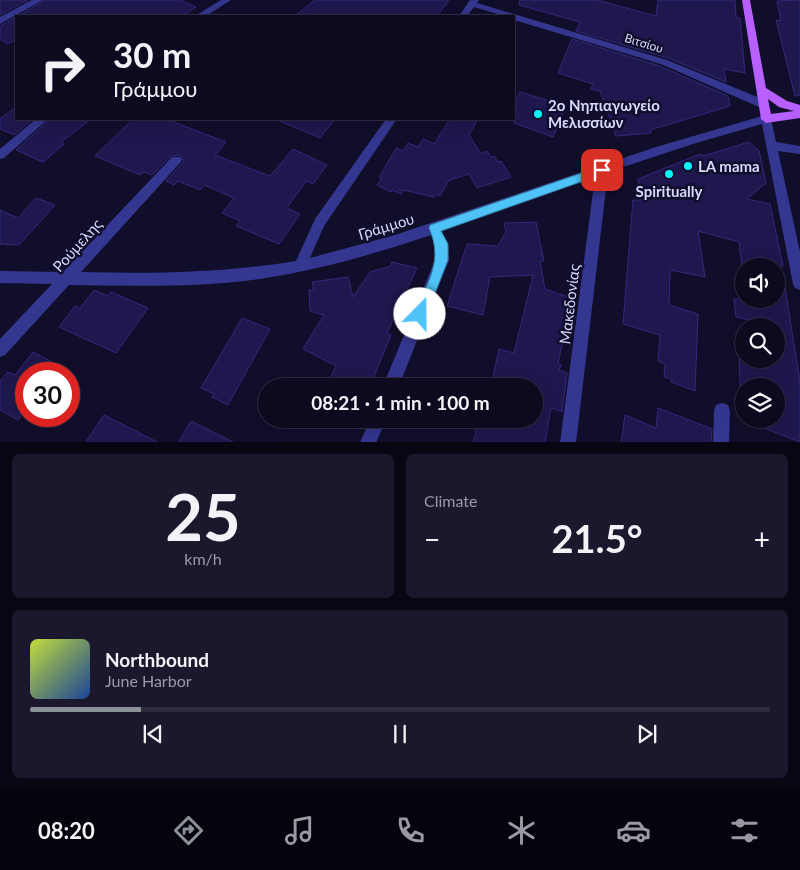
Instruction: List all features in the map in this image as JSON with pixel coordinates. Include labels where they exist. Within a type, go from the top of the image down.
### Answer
[{"type":"main road","points":[[746,0],[766,119],[800,114]]},
{"type":"main road","points":[[760,89],[783,104],[800,109]]},
{"type":"street","points":[[0,21],[39,0]]},
{"type":"street","points":[[202,15],[227,0]]},
{"type":"street","points":[[465,15],[473,2]]},
{"type":"street","name":"Βιτσίου","points":[[473,2],[510,15]]},
{"type":"street","name":"Βιτσίου","points":[[515,17],[684,69],[763,104]]},
{"type":"street","points":[[766,119],[800,284]]},
{"type":"street","name":"Γράμμου","points":[[0,277],[200,278],[255,274],[300,266],[333,259],[434,228],[602,170],[766,119]]},
{"type":"street","points":[[0,155],[42,120]]},
{"type":"street","points":[[300,266],[319,222],[391,120]]},
{"type":"street","points":[[772,146],[800,150]]},
{"type":"street","name":"Ρούμελης","points":[[0,350],[69,278],[176,160]]},
{"type":"street","name":"Μακεδονίας","points":[[568,442],[602,170]]},
{"type":"street","points":[[394,378],[442,260],[442,244],[434,228]]},
{"type":"street","points":[[721,442],[722,411]]},
{"type":"street","points":[[368,442],[374,428]]},
{"type":"building","points":[[0,0],[28,0],[0,15]]},
{"type":"building","points":[[45,0],[180,0],[196,7],[184,15],[20,15]]},
{"type":"building","points":[[315,0],[449,0],[438,15],[296,15]]},
{"type":"building","points":[[520,0],[597,0],[656,16],[658,0],[735,0],[736,17],[740,18],[745,73],[724,69],[726,82],[668,58],[576,31],[580,22],[519,5]]},
{"type":"building","points":[[800,0],[800,95],[795,96],[776,20],[781,21],[777,1]]},
{"type":"building","points":[[15,18],[15,40],[7,44],[0,39],[0,26]]},
{"type":"building","points":[[572,39],[660,66],[728,96],[730,106],[650,130],[651,133],[616,136],[600,91],[591,89],[593,84],[558,73]]},
{"type":"building","points":[[520,92],[566,106],[553,137],[514,123],[515,102]]},
{"type":"building","points":[[15,108],[15,120],[32,120],[14,135],[0,129],[0,119]]},
{"type":"building","points":[[49,120],[90,120],[61,142],[64,144],[43,162],[16,150]]},
{"type":"building","points":[[132,120],[169,120],[226,142],[215,155],[270,176],[293,149],[327,165],[313,184],[306,181],[287,208],[300,214],[279,244],[236,226],[240,221],[222,213],[234,198],[204,185],[200,190],[178,181],[174,185],[166,181],[184,161],[180,155],[171,156],[152,175],[144,172],[140,175],[95,156]]},
{"type":"building","points":[[277,120],[334,120],[320,138]]},
{"type":"building","points":[[449,120],[477,120],[469,135],[481,154],[487,151],[498,162],[501,161],[511,177],[477,188],[469,174],[449,180],[440,196],[436,194],[434,197],[403,190],[401,194],[392,190],[391,192],[377,185],[382,179],[379,178],[396,148],[403,151],[408,143],[418,147],[423,139],[434,144]]},
{"type":"building","points":[[749,142],[759,151],[766,183],[747,199],[770,204],[781,258],[741,258],[739,242],[698,231],[705,277],[670,270],[669,305],[698,314],[695,391],[671,382],[672,379],[664,377],[665,364],[658,361],[660,335],[623,324],[633,200],[642,200],[638,179],[700,154],[703,156]]},
{"type":"building","points":[[36,198],[55,205],[19,245],[0,244],[0,210],[18,218]]},
{"type":"building","points":[[536,222],[544,261],[540,261],[545,289],[571,298],[558,364],[561,365],[559,370],[567,373],[562,412],[551,408],[545,442],[473,442],[477,428],[543,428],[543,378],[493,378],[499,349],[514,353],[533,275],[490,277],[483,315],[447,306],[467,244],[498,246],[506,232],[504,223]]},
{"type":"building","points":[[392,262],[417,268],[387,333],[391,335],[373,378],[330,378],[336,366],[303,349],[324,315],[310,311],[309,290],[314,290],[312,282],[348,277],[353,297],[370,272],[391,266]]},
{"type":"building","points":[[785,288],[800,381],[800,442],[764,428],[785,428],[785,378],[740,378],[739,368],[785,368],[785,318],[736,317],[735,308],[785,308]]},
{"type":"building","points":[[94,290],[108,296],[111,292],[148,308],[116,353],[59,327],[75,306],[80,308]]},
{"type":"building","points":[[242,318],[270,329],[228,405],[212,397],[214,394],[201,388]]},
{"type":"building","points":[[33,352],[52,362],[25,362]]},
{"type":"building","points":[[8,372],[15,375],[15,418],[0,410],[0,381]]},
{"type":"building","points":[[658,408],[712,429],[711,442],[621,442],[625,415],[656,428]]},
{"type":"building","points":[[104,415],[157,442],[86,442]]},
{"type":"building","points":[[191,421],[233,442],[179,442]]},
{"type":"place","name":"2ο Νηπιαγωγείο Μελισσίων","points":[[538,114]]},
{"type":"place","name":"LA mama","points":[[688,166]]},
{"type":"place","name":"Spiritually","points":[[669,174]]},
{"type":"route","points":[[420,314],[442,260],[442,244],[434,228],[602,170]]}]
